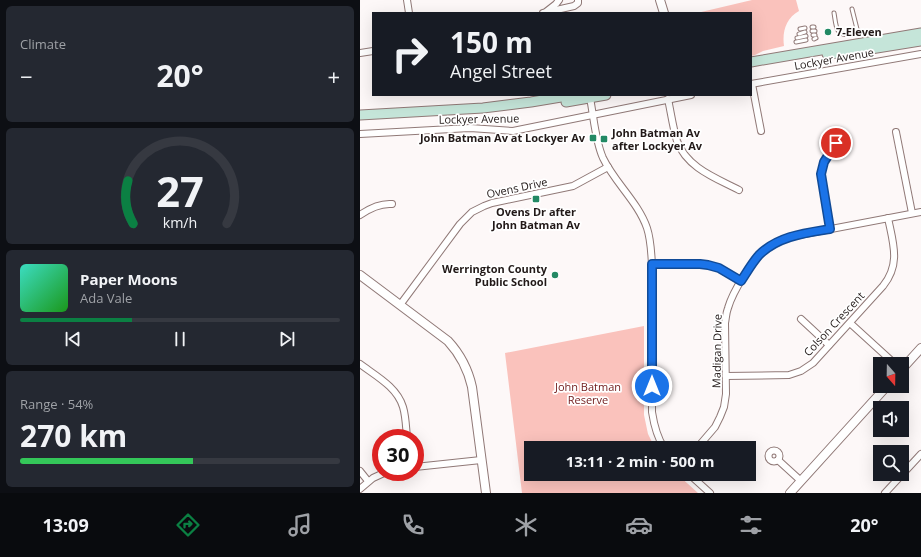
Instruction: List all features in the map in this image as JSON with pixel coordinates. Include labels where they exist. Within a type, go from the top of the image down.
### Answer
[{"type":"main road","points":[[752,62],[921,33]]},
{"type":"main road","points":[[876,41],[886,47]]},
{"type":"main road","points":[[869,50],[876,41]]},
{"type":"main road","points":[[752,68],[806,57],[869,50],[921,41]]},
{"type":"main road","points":[[360,115],[483,108],[569,96]]},
{"type":"main road","points":[[483,108],[494,110],[528,107],[592,97]]},
{"type":"street","points":[[407,0],[409,12]]},
{"type":"street","points":[[545,12],[553,7],[559,0]]},
{"type":"street","points":[[547,12],[577,5],[578,0]]},
{"type":"street","points":[[660,0],[664,12]]},
{"type":"street","points":[[360,53],[372,51]]},
{"type":"street","name":"Lockyer Avenue","points":[[752,84],[921,54]]},
{"type":"street","points":[[752,89],[761,131]]},
{"type":"street","name":"Lockyer Avenue","points":[[360,134],[470,128],[513,131],[685,96]]},
{"type":"street","points":[[592,97],[593,114],[600,149],[604,159],[643,218],[650,238],[652,264],[652,412],[655,428],[660,441]]},
{"type":"street","points":[[668,99],[676,138],[685,156],[702,170],[739,190]]},
{"type":"street","points":[[896,132],[912,213]]},
{"type":"street","points":[[830,229],[821,174],[824,162],[836,143]]},
{"type":"street","name":"Ovens Drive","points":[[400,305],[460,224],[466,217],[477,209],[492,203],[573,186],[608,167]]},
{"type":"street","points":[[360,215],[380,204],[392,204]]},
{"type":"street","name":"Madigan Drive","points":[[703,441],[715,427],[722,413],[725,401],[726,312],[741,281],[759,256],[773,244],[789,237],[921,212]]},
{"type":"street","name":"Colson Crescent","points":[[726,376],[789,375],[807,368],[813,363],[886,282],[892,271],[895,261],[895,250],[888,218]]},
{"type":"street","points":[[652,264],[708,265],[719,268],[741,281]]},
{"type":"street","points":[[360,275],[448,341],[464,362],[470,376],[472,387],[486,493]]},
{"type":"street","points":[[801,319],[829,345]]},
{"type":"street","points":[[850,323],[888,357]]},
{"type":"street","points":[[909,361],[921,348]]},
{"type":"street","points":[[360,364],[388,384],[396,392],[404,409],[407,429]]},
{"type":"street","points":[[790,493],[881,393]]},
{"type":"street","points":[[885,493],[921,454]]},
{"type":"street","points":[[424,467],[482,460]]},
{"type":"street","points":[[778,460],[801,481]]},
{"type":"street","points":[[360,471],[368,481]]},
{"type":"street","points":[[360,489],[372,479]]},
{"type":"street","points":[[697,481],[710,493]]},
{"type":"lane","points":[[834,13],[840,33],[843,35],[853,34],[857,29],[852,9]]},
{"type":"lane","points":[[799,34],[804,33]]},
{"type":"lane","points":[[797,38],[804,33]]},
{"type":"lane","points":[[796,42],[804,33]]},
{"type":"green space","points":[[752,0],[796,0],[799,11],[788,21],[784,31],[784,46],[763,51],[752,56],[752,12],[701,12]]},
{"type":"green space","name":"John Batman Reserve","points":[[644,326],[644,415],[648,434],[652,441],[524,441],[524,481],[685,481],[698,493],[522,493],[505,353]]},
{"type":"place","name":"7-Eleven","points":[[828,32]]},
{"type":"place","name":"John Batman Av at Lockyer Av","points":[[593,138]]},
{"type":"place","name":"John Batman Av after Lockyer Av","points":[[604,139]]},
{"type":"place","name":"Ovens Dr after John Batman Av","points":[[536,199]]},
{"type":"place","name":"Werrington County Public School","points":[[555,275]]},
{"type":"route","points":[[652,386],[652,264],[712,265],[741,281],[759,256],[773,244],[789,237],[830,229],[821,174],[822,166],[836,143]]}]
